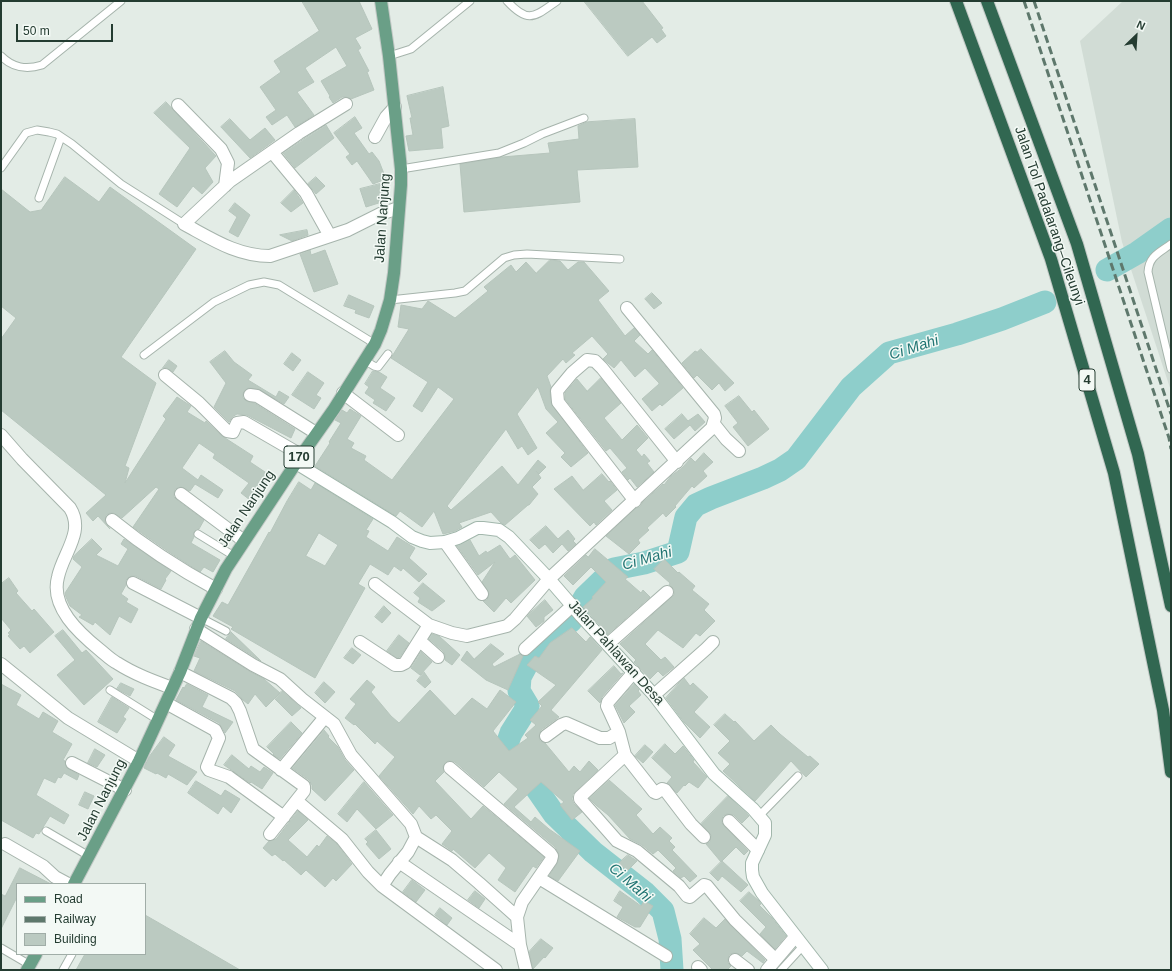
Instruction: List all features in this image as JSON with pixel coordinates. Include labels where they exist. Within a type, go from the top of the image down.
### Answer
[{"type":"highway","name":"Jalan Tol Padalarang–Cileunyi","points":[[956,1],[1051,259],[1114,473],[1163,710],[1171,772]]},
{"type":"highway","name":"Jalan Tol Padalarang–Cileunyi","points":[[987,1],[1077,244],[1138,454],[1171,606]]},
{"type":"main road","name":"Jalan Nanjung","points":[[75,883],[125,790],[166,704],[198,624],[234,556],[375,344],[381,330],[390,300],[394,273],[401,169],[389,56],[381,1]]},
{"type":"main road","points":[[28,967],[35,955]]},
{"type":"street","points":[[178,104],[221,148],[228,163],[225,186]]},
{"type":"street","points":[[346,104],[272,152],[225,186],[184,224],[235,251],[270,256],[348,230],[380,214],[399,208]]},
{"type":"street","points":[[375,137],[386,117],[395,107]]},
{"type":"street","points":[[272,152],[306,194],[330,236]]},
{"type":"street","points":[[375,584],[429,626],[467,636],[507,626],[515,619],[549,578],[677,462],[712,428],[715,418],[714,414],[627,308]]},
{"type":"street","points":[[634,501],[558,402],[557,391],[572,373],[587,360],[595,361],[677,462]]},
{"type":"street","name":"Jalan Pahlawan Desa","points":[[165,375],[199,403],[227,431],[233,432],[237,423],[244,422],[412,537],[430,543],[445,542],[458,538],[477,528],[499,530],[509,537],[549,578],[576,610],[654,695],[714,774],[765,823],[765,834],[752,863],[753,877],[762,893],[822,970]]},
{"type":"street","points":[[343,393],[398,435]]},
{"type":"street","points":[[250,395],[257,396],[316,433]]},
{"type":"street","points":[[714,424],[726,439],[739,451]]},
{"type":"street","points":[[1,435],[22,459],[70,508],[74,515],[76,524],[75,532],[59,573],[57,583],[58,599],[66,616],[86,639],[116,663],[148,679],[172,688]]},
{"type":"street","points":[[181,494],[244,541]]},
{"type":"street","points":[[112,520],[136,539],[177,567],[216,589]]},
{"type":"street","points":[[445,542],[482,594]]},
{"type":"street","points":[[133,583],[198,624],[253,665],[280,678],[302,699],[334,724],[351,755],[411,824],[416,837],[452,860],[517,917]]},
{"type":"street","points":[[608,644],[667,592]]},
{"type":"street","points":[[525,649],[576,610]]},
{"type":"street","points":[[360,642],[395,665],[401,665],[405,663],[429,626]]},
{"type":"street","points":[[420,641],[438,657]]},
{"type":"street","points":[[654,695],[713,642]]},
{"type":"street","points":[[1,664],[68,718],[139,761]]},
{"type":"street","points":[[180,672],[231,698],[236,703],[240,711],[253,749],[304,786],[304,791],[298,802],[270,834]]},
{"type":"street","points":[[634,672],[607,704],[619,732],[625,755],[654,792],[656,793],[662,789],[665,790],[691,824],[704,837]]},
{"type":"street","points":[[166,704],[215,730],[219,738],[207,767],[209,770],[229,778],[284,817]]},
{"type":"street","points":[[281,770],[325,718]]},
{"type":"street","points":[[546,736],[561,724],[566,723],[600,738],[609,738],[619,732]]},
{"type":"street","points":[[625,755],[580,797],[580,799],[616,841],[637,851],[679,886],[686,896],[690,897],[704,885],[706,886],[735,920],[775,959]]},
{"type":"street","points":[[72,763],[125,790]]},
{"type":"street","points":[[450,768],[552,856],[551,860],[522,902],[517,917],[520,945],[526,970]]},
{"type":"street","points":[[298,802],[342,839],[368,872],[382,886],[496,970]]},
{"type":"street","points":[[729,821],[758,850]]},
{"type":"street","points":[[382,886],[408,852],[416,837]]},
{"type":"street","points":[[5,844],[43,866],[55,877],[66,883]]},
{"type":"street","points":[[399,862],[520,945]]},
{"type":"street","points":[[539,878],[666,956]]},
{"type":"street","points":[[767,970],[775,959],[799,942]]},
{"type":"street","points":[[735,960],[748,970]]},
{"type":"lane","points":[[1,56],[8,63],[20,67],[35,67],[42,64],[121,1]]},
{"type":"lane","points":[[389,56],[411,49],[470,1]]},
{"type":"lane","points":[[507,1],[520,12],[532,16],[537,15],[557,1]]},
{"type":"lane","points":[[401,169],[499,153],[584,118]]},
{"type":"lane","points":[[1,168],[26,133],[40,130],[57,134],[72,144],[121,184],[184,224]]},
{"type":"lane","points":[[39,198],[62,137]]},
{"type":"lane","points":[[1171,244],[1154,256],[1148,264],[1148,272],[1171,370]]},
{"type":"lane","points":[[390,300],[455,294],[465,291],[504,258],[514,255],[527,254],[620,259]]},
{"type":"lane","points":[[144,355],[214,302],[249,285],[264,282],[279,285],[375,344]]},
{"type":"lane","points":[[364,360],[378,367],[388,354]]},
{"type":"lane","points":[[198,534],[234,556]]},
{"type":"lane","points":[[198,624],[226,631]]},
{"type":"lane","points":[[110,690],[158,720]]},
{"type":"lane","points":[[759,816],[798,776]]},
{"type":"lane","points":[[46,831],[89,856]]},
{"type":"lane","points":[[782,970],[799,942]]},
{"type":"lane","points":[[1,948],[28,967]]},
{"type":"lane","points":[[63,970],[71,955]]},
{"type":"shaded area","points":[[1123,1],[1171,1],[1171,391],[1122,242],[1080,41]]},
{"type":"building","points":[[302,1],[359,1],[372,29],[355,38],[361,48],[358,50],[369,71],[367,72],[374,90],[351,99],[342,97],[333,103],[321,81],[347,66],[336,47],[305,68],[314,82],[297,92],[314,115],[295,127],[287,115],[272,125],[266,117],[276,110],[260,87],[281,72],[274,61],[319,31]]},
{"type":"building","points":[[584,1],[642,1],[663,28],[661,29],[666,36],[657,43],[652,37],[628,56]]},
{"type":"building","points":[[443,87],[449,126],[441,128],[443,148],[409,151],[406,136],[413,135],[410,118],[412,118],[407,96]]},
{"type":"building","points":[[166,102],[216,156],[205,168],[213,182],[202,194],[193,186],[177,207],[159,194],[190,148],[154,113]]},
{"type":"building","points":[[355,117],[362,128],[354,133],[369,154],[372,152],[379,161],[386,179],[373,184],[357,161],[352,165],[346,157],[350,154],[334,133]]},
{"type":"building","points":[[230,119],[250,140],[265,128],[275,140],[250,158],[221,127]]},
{"type":"building","points":[[635,119],[638,167],[577,170],[580,202],[464,212],[460,164],[502,157],[550,153],[548,143],[579,139],[578,126],[587,122]]},
{"type":"building","points":[[326,125],[334,138],[295,168],[283,153]]},
{"type":"building","points":[[65,177],[99,202],[110,187],[196,249],[121,357],[156,383],[125,466],[129,468],[125,483],[166,419],[163,416],[177,397],[191,406],[187,412],[205,423],[206,421],[222,436],[253,456],[250,462],[271,476],[263,487],[261,486],[250,500],[241,493],[249,483],[213,458],[215,454],[199,443],[182,468],[198,480],[201,475],[223,490],[218,498],[195,484],[190,491],[181,487],[175,489],[174,493],[174,497],[177,500],[204,520],[199,529],[194,532],[194,537],[191,543],[220,560],[213,572],[204,567],[200,572],[133,527],[159,489],[156,487],[122,518],[113,513],[106,515],[105,522],[110,529],[98,516],[93,521],[86,513],[106,495],[1,410],[1,339],[16,318],[1,306],[1,189],[30,212],[41,210]]},
{"type":"building","points":[[316,177],[325,186],[316,194],[308,184]]},
{"type":"building","points":[[380,184],[385,201],[366,207],[360,189]]},
{"type":"building","points":[[294,190],[303,203],[291,212],[281,203]]},
{"type":"building","points":[[235,203],[250,215],[238,237],[229,232],[237,217],[229,211]]},
{"type":"building","points":[[307,230],[308,235],[292,241],[280,235]]},
{"type":"building","points":[[310,250],[311,255],[325,250],[338,284],[314,292],[300,254]]},
{"type":"building","points":[[550,260],[560,261],[568,270],[578,262],[584,262],[609,291],[598,300],[625,336],[634,328],[640,335],[634,341],[648,354],[652,350],[683,388],[662,406],[660,404],[652,411],[642,399],[659,383],[645,368],[635,377],[621,360],[614,368],[603,359],[608,354],[592,336],[572,353],[575,355],[566,363],[563,359],[547,376],[551,387],[551,403],[588,453],[571,467],[561,457],[565,453],[546,433],[558,422],[546,409],[538,387],[517,414],[537,448],[528,455],[522,446],[518,449],[506,429],[447,506],[451,510],[502,466],[518,485],[538,460],[546,467],[539,474],[536,471],[541,478],[532,487],[538,494],[529,505],[505,525],[501,523],[491,512],[459,523],[462,527],[455,531],[443,534],[434,511],[422,527],[400,511],[396,516],[315,466],[341,423],[335,420],[342,410],[347,413],[350,409],[361,416],[347,439],[354,443],[351,448],[366,456],[364,460],[392,480],[454,399],[438,387],[422,412],[413,406],[428,382],[391,358],[409,329],[398,327],[401,305],[422,309],[428,301],[455,318],[488,291],[484,287],[511,265],[516,272],[526,262],[536,273]]},
{"type":"building","points":[[652,293],[662,303],[654,309],[645,299]]},
{"type":"building","points":[[349,295],[374,306],[369,318],[355,313],[356,310],[344,306]]},
{"type":"building","points":[[701,349],[734,383],[725,391],[719,383],[712,390],[697,375],[694,378],[682,363],[695,351],[697,352]]},
{"type":"building","points":[[225,351],[234,362],[252,375],[248,380],[276,397],[279,391],[289,397],[284,404],[258,389],[248,388],[243,394],[243,398],[246,401],[254,403],[295,429],[291,438],[247,415],[237,414],[232,417],[229,422],[214,407],[226,383],[210,362]]},
{"type":"building","points":[[292,353],[301,360],[293,371],[284,364]]},
{"type":"building","points":[[169,360],[177,366],[173,372],[167,368],[163,368]]},
{"type":"building","points":[[373,371],[379,372],[387,377],[380,388],[395,398],[386,411],[373,403],[375,400],[365,393],[369,387],[365,384]]},
{"type":"building","points":[[308,372],[324,383],[316,395],[321,398],[314,409],[292,395]]},
{"type":"building","points":[[601,378],[621,403],[604,418],[622,440],[637,425],[648,438],[636,450],[642,457],[644,454],[650,461],[647,463],[654,472],[637,487],[630,478],[628,480],[622,472],[627,468],[610,448],[606,451],[565,399],[565,393],[577,379],[587,391]]},
{"type":"building","points":[[739,396],[752,412],[754,410],[769,429],[748,446],[733,427],[738,423],[725,406]]},
{"type":"building","points":[[682,414],[688,421],[698,414],[705,422],[695,431],[690,425],[674,439],[665,429]]},
{"type":"building","points":[[704,453],[713,462],[703,471],[707,476],[694,488],[692,486],[675,506],[676,507],[666,517],[663,513],[647,528],[649,530],[638,540],[640,543],[629,554],[606,536],[636,508],[640,507],[642,503],[663,484],[664,485],[671,476],[682,468],[691,458],[695,462]]},
{"type":"building","points":[[602,474],[617,490],[604,501],[612,510],[596,525],[594,522],[590,526],[554,489],[572,476],[583,490]]},
{"type":"building","points":[[299,482],[311,490],[315,483],[373,519],[366,530],[369,531],[366,537],[388,551],[397,537],[415,548],[409,558],[427,574],[419,582],[403,568],[401,571],[394,566],[388,575],[370,564],[358,584],[365,588],[315,678],[231,629],[233,627],[213,616],[222,602],[228,605]],"holes":[[[319,533],[338,545],[325,566],[306,556]]]},
{"type":"building","points":[[546,526],[558,539],[568,530],[575,539],[573,541],[576,544],[568,551],[562,544],[553,553],[545,544],[539,549],[530,540]]},
{"type":"building","points":[[92,539],[102,549],[96,555],[118,566],[128,549],[121,544],[124,539],[171,571],[165,579],[166,580],[161,589],[136,576],[129,577],[126,580],[126,585],[121,594],[128,599],[126,602],[138,609],[131,623],[119,616],[110,635],[95,622],[93,625],[79,617],[82,615],[70,606],[65,593],[82,567],[73,559],[74,556]]},
{"type":"building","points":[[470,540],[479,556],[500,545],[510,559],[515,555],[535,580],[511,603],[506,598],[494,612],[483,601],[487,600],[489,594],[482,582],[495,562],[478,575],[457,546]]},
{"type":"building","points":[[595,549],[628,577],[625,579],[641,593],[643,590],[650,597],[608,634],[583,607],[593,598],[592,597],[606,582],[591,567],[573,585],[564,576],[586,555],[588,557]]},
{"type":"building","points":[[664,559],[678,573],[679,572],[695,586],[692,590],[709,604],[704,610],[715,621],[700,636],[696,633],[683,648],[658,630],[645,644],[661,660],[665,657],[674,667],[663,676],[658,671],[650,679],[634,662],[636,660],[620,644],[674,595],[674,590],[669,585],[670,583],[654,569]]},
{"type":"building","points":[[9,578],[18,591],[16,593],[32,611],[34,609],[54,632],[30,653],[24,646],[20,649],[8,636],[10,634],[8,633],[11,630],[1,618],[1,584]]},
{"type":"building","points":[[423,583],[445,601],[432,611],[418,602],[420,598],[414,593]]},
{"type":"building","points":[[545,600],[553,610],[544,617],[544,621],[536,627],[527,616]]},
{"type":"building","points":[[384,606],[391,613],[382,623],[375,617]]},
{"type":"building","points":[[572,628],[586,642],[590,637],[602,650],[551,710],[559,717],[541,730],[539,737],[540,741],[545,743],[569,772],[574,766],[580,772],[589,761],[598,770],[573,794],[572,799],[574,804],[582,812],[572,820],[560,805],[564,802],[541,782],[514,807],[531,822],[535,817],[580,851],[558,881],[549,876],[558,862],[558,852],[555,847],[504,804],[518,789],[499,772],[484,787],[455,762],[448,761],[443,766],[444,772],[435,781],[471,819],[483,806],[544,857],[536,868],[533,866],[515,892],[498,880],[506,868],[489,853],[475,868],[453,849],[452,851],[442,844],[452,831],[436,815],[431,819],[419,806],[413,814],[379,776],[395,757],[377,741],[375,744],[355,724],[354,725],[345,718],[356,704],[350,699],[367,680],[375,687],[371,692],[391,716],[399,723],[430,690],[455,716],[472,698],[487,709],[500,690],[516,702],[493,731],[509,751],[528,738],[525,735],[536,725],[530,720],[542,706],[538,702],[556,685],[527,665],[535,656],[539,658],[550,643]]},
{"type":"building","points":[[63,630],[82,653],[86,650],[113,679],[84,705],[57,675],[75,660],[55,636]]},
{"type":"building","points":[[231,632],[261,661],[226,639]]},
{"type":"building","points":[[432,634],[439,636],[460,655],[452,665],[445,660],[443,651],[429,639]]},
{"type":"building","points":[[399,635],[409,643],[400,657],[397,658],[387,651]]},
{"type":"building","points":[[201,641],[264,679],[280,693],[266,707],[255,694],[248,704],[235,691],[194,671],[200,658],[194,656]]},
{"type":"building","points":[[491,644],[504,654],[492,664],[494,667],[520,654],[523,656],[508,690],[486,680],[461,660],[467,651],[474,659]]},
{"type":"building","points":[[352,648],[361,655],[353,664],[344,658]]},
{"type":"building","points":[[421,652],[432,662],[420,675],[411,668]]},
{"type":"building","points":[[614,666],[621,674],[623,673],[602,697],[600,703],[588,691]]},
{"type":"building","points":[[424,672],[431,682],[425,688],[417,681]]},
{"type":"building","points":[[684,678],[690,686],[693,683],[708,697],[694,712],[710,727],[700,738],[684,722],[666,698]]},
{"type":"building","points":[[324,682],[335,692],[325,703],[315,693]]},
{"type":"building","points":[[121,683],[134,689],[130,696],[117,689]]},
{"type":"building","points":[[1,684],[21,695],[16,705],[39,719],[43,712],[58,721],[52,732],[72,744],[63,760],[65,761],[66,767],[79,775],[77,780],[64,773],[61,778],[58,777],[55,783],[44,778],[36,795],[69,815],[64,824],[50,816],[39,834],[36,833],[33,838],[1,820]]},
{"type":"building","points":[[187,684],[208,695],[202,707],[233,722],[225,733],[219,723],[176,700],[183,687],[184,688]]},
{"type":"building","points":[[634,684],[641,695],[629,706],[635,712],[624,723],[615,705]]},
{"type":"building","points":[[282,691],[301,708],[292,716],[275,699]]},
{"type":"building","points":[[112,697],[129,708],[123,717],[126,719],[117,733],[98,722]]},
{"type":"building","points":[[725,714],[734,722],[735,721],[754,741],[771,725],[808,757],[810,756],[819,764],[806,777],[791,761],[755,801],[723,771],[730,764],[718,753],[730,741],[714,725]]},
{"type":"building","points":[[291,722],[302,733],[280,759],[273,755],[274,754],[267,747]]},
{"type":"building","points":[[324,730],[354,770],[325,801],[312,789],[312,785],[309,780],[292,768]]},
{"type":"building","points":[[164,737],[175,745],[168,756],[197,772],[187,785],[168,774],[166,778],[144,768],[149,757]]},
{"type":"building","points":[[665,744],[675,754],[683,746],[694,760],[693,762],[707,777],[698,788],[689,782],[677,793],[667,783],[672,777],[652,758]]},
{"type":"building","points":[[645,745],[653,752],[643,763],[635,756]]},
{"type":"building","points":[[95,749],[105,755],[97,767],[88,763]]},
{"type":"building","points":[[232,755],[249,769],[251,766],[260,772],[264,767],[273,773],[262,789],[251,782],[250,783],[224,765]]},
{"type":"building","points":[[609,780],[642,809],[636,815],[653,834],[660,827],[672,838],[669,841],[675,847],[672,850],[697,876],[690,882],[684,876],[681,878],[673,871],[676,868],[658,850],[653,854],[642,845],[630,839],[608,815],[589,798]]},
{"type":"building","points":[[196,781],[221,796],[225,790],[240,799],[231,813],[223,806],[218,814],[188,793]]},
{"type":"building","points":[[364,782],[393,815],[376,829],[357,809],[347,822],[338,814]]},
{"type":"building","points":[[85,792],[94,796],[88,809],[79,805]]},
{"type":"building","points":[[728,796],[749,816],[742,823],[734,815],[727,814],[723,816],[722,823],[748,851],[744,855],[736,847],[721,862],[706,844],[710,842],[711,835],[701,824]]},
{"type":"building","points":[[298,811],[308,820],[288,840],[307,857],[317,845],[319,847],[327,836],[337,844],[352,864],[336,881],[333,878],[325,887],[306,870],[301,875],[284,860],[283,861],[275,854],[272,856],[263,848],[269,841],[276,839]]},
{"type":"building","points":[[376,830],[391,849],[379,859],[366,844],[368,842],[365,839]]},
{"type":"building","points":[[628,855],[637,861],[627,871],[619,863]]},
{"type":"building","points":[[722,861],[748,885],[741,892],[722,876],[718,881],[710,873]]},
{"type":"building","points":[[20,868],[49,883],[16,883],[16,899],[1,929],[1,894],[5,896]]},
{"type":"building","points":[[412,880],[425,890],[416,902],[403,892]]},
{"type":"building","points":[[475,891],[485,899],[479,908],[468,900]]},
{"type":"building","points":[[620,891],[641,906],[644,901],[653,906],[640,927],[635,927],[617,917],[623,907],[614,901]]},
{"type":"building","points":[[749,892],[759,901],[761,904],[759,905],[772,918],[786,936],[775,949],[760,934],[766,927],[740,901]]},
{"type":"building","points":[[440,908],[452,918],[447,925],[435,915]]},
{"type":"building","points":[[146,916],[240,970],[76,970],[84,955],[146,955]]},
{"type":"building","points":[[704,918],[716,928],[725,919],[765,960],[763,963],[747,951],[742,956],[736,953],[729,955],[728,963],[731,966],[727,970],[713,970],[693,950],[700,944],[690,934]]},
{"type":"building","points":[[541,939],[553,948],[533,969],[529,952]]},
{"type":"waterway","name":"Ci Mahi","points":[[1107,270],[1137,253],[1171,229]]},
{"type":"waterway","name":"Ci Mahi","points":[[672,970],[670,939],[663,911],[644,892],[593,852],[554,814],[527,775],[511,759],[506,747],[511,733],[528,706],[519,691],[520,677],[534,651],[571,621],[585,597],[614,569],[644,563],[678,552],[686,517],[696,505],[763,478],[780,470],[796,459],[851,387],[889,353],[957,334],[1002,319],[1045,302]]},
{"type":"railway","points":[[1024,1],[1169,438],[1171,449]]},
{"type":"railway","points":[[1034,1],[1171,414]]}]
